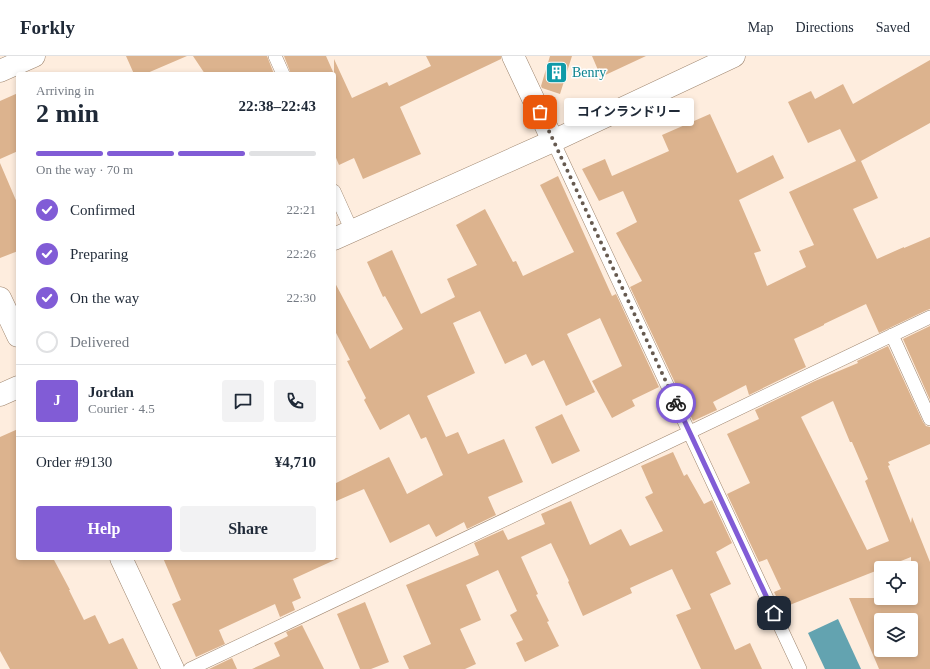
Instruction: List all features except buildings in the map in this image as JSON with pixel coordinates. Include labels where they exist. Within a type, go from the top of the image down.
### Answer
[{"type":"street","points":[[0,71],[34,56]]},
{"type":"street","points":[[513,56],[553,141]]},
{"type":"street","points":[[343,235],[553,141],[734,56]]},
{"type":"street","points":[[0,298],[16,332]]},
{"type":"street","points":[[0,395],[16,388]]},
{"type":"street","points":[[122,560],[173,669]]},
{"type":"lane","points":[[275,56],[281,72]]},
{"type":"lane","points":[[553,141],[800,669]]},
{"type":"lane","points":[[336,201],[343,235]]},
{"type":"lane","points":[[190,669],[930,317]]},
{"type":"lane","points":[[892,335],[930,419]]},
{"type":"water","points":[[838,619],[861,669],[825,669],[808,633]]},
{"type":"way so far","points":[[540,112],[676,403]]},
{"type":"place","name":"Benry","points":[[556,72]]},
{"type":"place","name":"コインランドリー","points":[[540,112]]},
{"type":"route","points":[[676,403],[774,613]]}]
